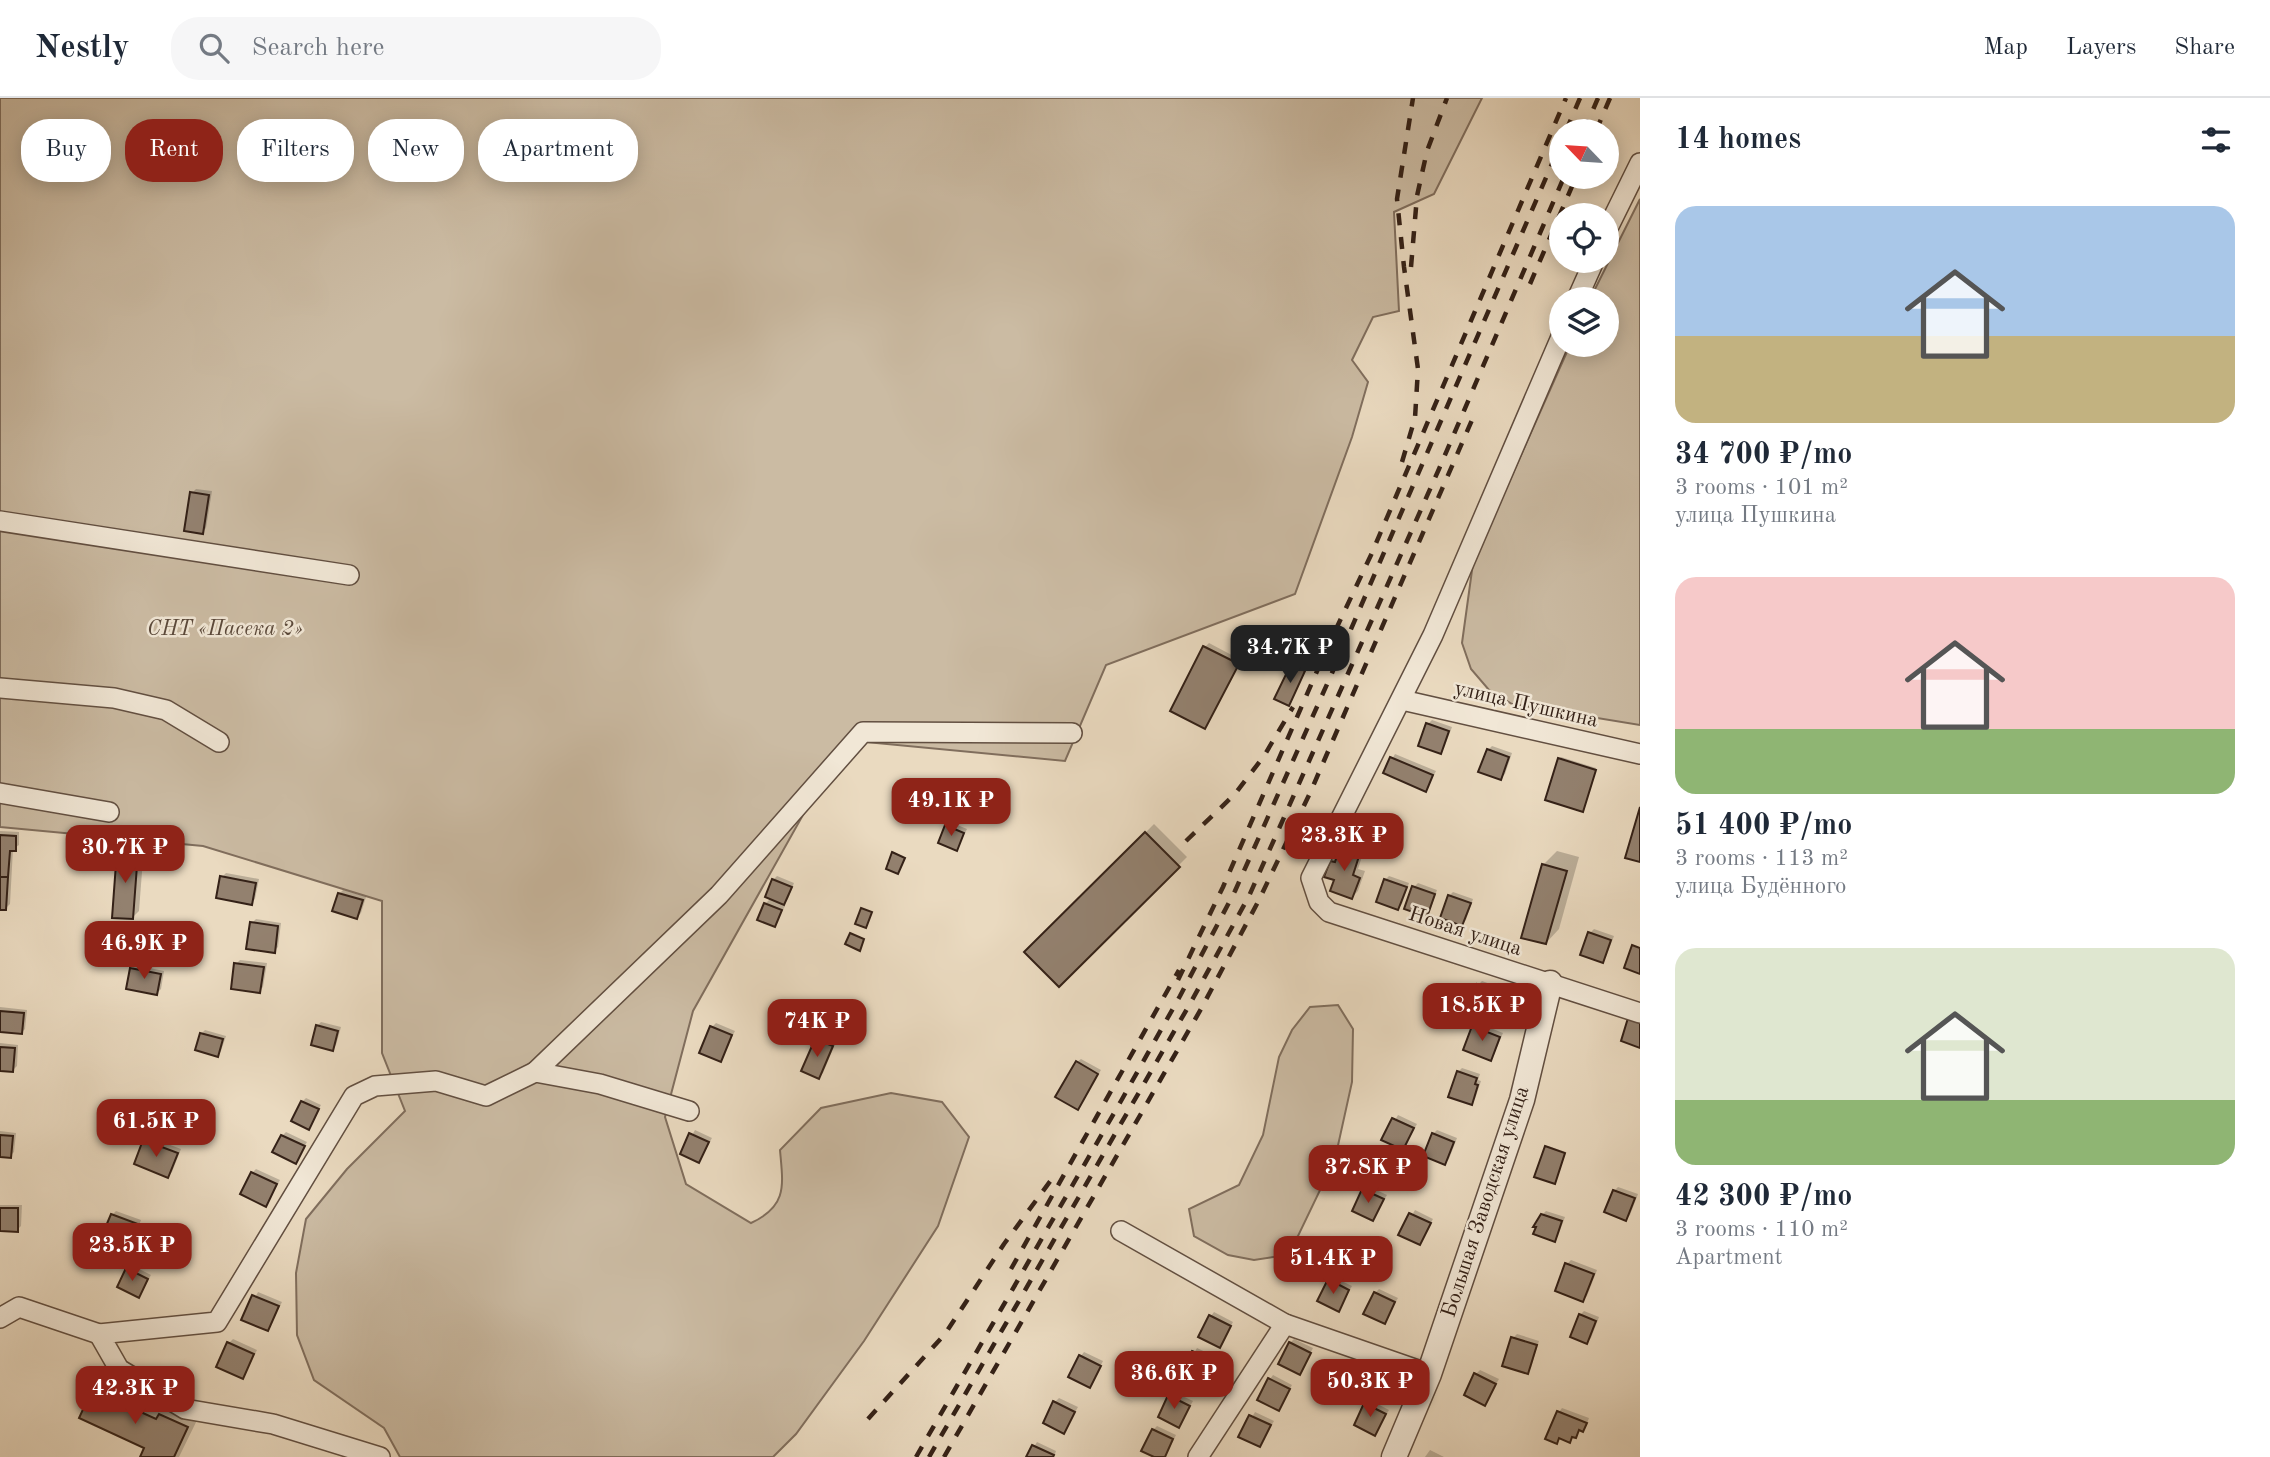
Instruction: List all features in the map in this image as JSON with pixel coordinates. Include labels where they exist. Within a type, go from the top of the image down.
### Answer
[{"type":"street","points":[[1619,206],[1640,163]]},
{"type":"street","points":[[1402,700],[1433,635],[1552,357]]},
{"type":"street","points":[[0,521],[349,575]]},
{"type":"street","points":[[0,688],[114,698],[166,710],[219,742]]},
{"type":"street","name":"улица Пушкина","points":[[1402,700],[1640,754]]},
{"type":"street","name":"Новая улица","points":[[1402,700],[1311,878],[1320,902],[1329,912],[1640,1013]]},
{"type":"street","points":[[0,1318],[19,1307],[99,1334],[218,1322],[354,1096],[375,1086],[436,1081],[486,1096],[536,1072],[719,895],[863,732],[1072,733]]},
{"type":"street","points":[[0,793],[110,812]]},
{"type":"street","name":"Большая Заводская улица","points":[[1394,1457],[1429,1374],[1522,1100],[1550,983]]},
{"type":"street","points":[[536,1072],[600,1084],[689,1111]]},
{"type":"street","points":[[1121,1231],[1285,1324],[1429,1374]]},
{"type":"street","points":[[1198,1457],[1285,1324]]},
{"type":"street","points":[[99,1334],[120,1369],[185,1409],[272,1424],[380,1457]]},
{"type":"green space","name":"СНТ «Пасека 2»","points":[[0,98],[1482,98],[1434,194],[1394,212],[1399,311],[1373,317],[1352,360],[1368,382],[1352,437],[1295,594],[1106,665],[1065,761],[845,740],[693,1011],[665,1117],[686,1184],[751,1223],[772,1209],[777,1202],[782,1184],[780,1150],[821,1108],[891,1093],[942,1102],[969,1137],[938,1226],[864,1341],[796,1434],[773,1457],[400,1457],[384,1428],[314,1380],[297,1335],[296,1273],[306,1219],[347,1169],[405,1111],[382,1053],[382,901],[203,846],[0,827]]},
{"type":"green space","points":[[1640,199],[1640,725],[1512,704],[1489,690],[1471,669],[1462,643],[1473,563],[1565,357],[1619,357],[1619,287],[1596,287],[1603,273],[1619,273],[1619,241]]},
{"type":"green space","points":[[1338,1005],[1353,1029],[1352,1082],[1335,1159],[1298,1236],[1280,1256],[1254,1260],[1228,1255],[1194,1236],[1189,1209],[1239,1185],[1263,1135],[1279,1057],[1292,1030],[1310,1007]]},
{"type":"building","points":[[190,492],[209,495],[203,534],[184,531]]},
{"type":"building","points":[[1203,646],[1239,664],[1205,729],[1170,711]]},
{"type":"building","points":[[1291,664],[1305,671],[1289,706],[1274,699]]},
{"type":"building","points":[[1426,723],[1449,731],[1441,754],[1418,746]]},
{"type":"building","points":[[1487,749],[1509,757],[1501,780],[1478,772]]},
{"type":"building","points":[[1390,757],[1433,775],[1426,792],[1383,773]]},
{"type":"building","points":[[1558,758],[1596,770],[1583,812],[1545,800]]},
{"type":"building","points":[[1640,807],[1640,862],[1625,858]]},
{"type":"building","points":[[945,825],[964,833],[957,851],[938,843]]},
{"type":"building","points":[[1145,832],[1180,867],[1059,987],[1024,952]]},
{"type":"building","points":[[0,835],[16,836],[16,851],[10,851],[8,877],[0,877]]},
{"type":"building","points":[[1340,846],[1360,853],[1353,875],[1360,878],[1352,899],[1330,891],[1334,880],[1324,877],[1330,861],[1335,862]]},
{"type":"building","points":[[117,850],[138,852],[133,919],[112,918]]},
{"type":"building","points":[[892,852],[905,858],[898,874],[886,869]]},
{"type":"building","points":[[1542,864],[1567,871],[1546,944],[1521,938]]},
{"type":"building","points":[[220,876],[256,883],[252,905],[216,898]]},
{"type":"building","points":[[0,877],[8,877],[6,910],[0,910]]},
{"type":"building","points":[[772,879],[792,887],[784,905],[765,897]]},
{"type":"building","points":[[1384,879],[1407,887],[1398,910],[1376,902]]},
{"type":"building","points":[[1412,886],[1435,894],[1427,917],[1404,909]]},
{"type":"building","points":[[338,893],[363,900],[357,919],[332,911]]},
{"type":"building","points":[[1448,895],[1471,903],[1462,926],[1440,918]]},
{"type":"building","points":[[764,903],[782,910],[775,927],[757,920]]},
{"type":"building","points":[[861,908],[872,912],[866,928],[855,924]]},
{"type":"building","points":[[250,922],[278,926],[275,953],[246,949]]},
{"type":"building","points":[[1588,932],[1611,940],[1603,963],[1580,955]]},
{"type":"building","points":[[850,933],[864,939],[860,951],[845,944]]},
{"type":"building","points":[[1632,945],[1640,948],[1640,974],[1624,968]]},
{"type":"building","points":[[234,963],[264,967],[260,993],[231,989]]},
{"type":"building","points":[[130,968],[161,974],[157,995],[126,989]]},
{"type":"building","points":[[1477,984],[1502,993],[1491,1021],[1466,1012]]},
{"type":"building","points":[[0,1011],[24,1013],[22,1034],[0,1032]]},
{"type":"building","points":[[1628,1018],[1640,1022],[1640,1048],[1621,1041]]},
{"type":"building","points":[[316,1025],[338,1031],[333,1051],[311,1045]]},
{"type":"building","points":[[710,1026],[732,1035],[721,1062],[699,1053]]},
{"type":"building","points":[[1472,1026],[1500,1037],[1491,1061],[1463,1050]]},
{"type":"building","points":[[200,1033],[223,1039],[218,1057],[195,1050]]},
{"type":"building","points":[[815,1039],[833,1046],[819,1079],[801,1071]]},
{"type":"building","points":[[0,1047],[15,1048],[13,1072],[0,1071]]},
{"type":"building","points":[[1076,1061],[1098,1074],[1078,1110],[1055,1097]]},
{"type":"building","points":[[1457,1071],[1477,1078],[1475,1084],[1478,1085],[1472,1105],[1448,1097]]},
{"type":"building","points":[[301,1101],[319,1109],[309,1130],[291,1121]]},
{"type":"building","points":[[1392,1118],[1414,1128],[1403,1150],[1381,1140]]},
{"type":"building","points":[[689,1133],[709,1142],[699,1163],[680,1154]]},
{"type":"building","points":[[1432,1133],[1454,1142],[1445,1165],[1423,1156]]},
{"type":"building","points":[[0,1135],[13,1136],[11,1158],[0,1157]]},
{"type":"building","points":[[281,1135],[305,1146],[296,1164],[272,1152]]},
{"type":"building","points":[[143,1140],[178,1153],[168,1178],[134,1164]]},
{"type":"building","points":[[1545,1146],[1565,1153],[1555,1184],[1534,1177]]},
{"type":"building","points":[[251,1172],[277,1184],[266,1207],[240,1194]]},
{"type":"building","points":[[1362,1189],[1384,1199],[1373,1221],[1352,1211]]},
{"type":"building","points":[[1613,1190],[1635,1198],[1626,1221],[1604,1212]]},
{"type":"building","points":[[0,1208],[18,1208],[18,1232],[0,1231]]},
{"type":"building","points":[[1409,1213],[1431,1223],[1420,1245],[1398,1235]]},
{"type":"building","points":[[111,1214],[138,1224],[129,1249],[101,1238]]},
{"type":"building","points":[[1541,1214],[1562,1221],[1555,1242],[1533,1234],[1536,1227],[1533,1227]]},
{"type":"building","points":[[1565,1263],[1594,1274],[1583,1302],[1555,1291]]},
{"type":"building","points":[[126,1268],[148,1279],[139,1298],[117,1287]]},
{"type":"building","points":[[1328,1279],[1349,1290],[1339,1312],[1317,1301]]},
{"type":"building","points":[[1374,1292],[1395,1302],[1385,1324],[1363,1314]]},
{"type":"building","points":[[252,1295],[279,1306],[268,1331],[241,1320]]},
{"type":"building","points":[[1579,1314],[1596,1321],[1587,1344],[1570,1337]]},
{"type":"building","points":[[1209,1315],[1231,1326],[1220,1348],[1198,1337]]},
{"type":"building","points":[[1511,1337],[1537,1345],[1528,1374],[1502,1366]]},
{"type":"building","points":[[227,1342],[254,1354],[243,1379],[216,1367]]},
{"type":"building","points":[[1289,1342],[1311,1353],[1300,1375],[1278,1364]]},
{"type":"building","points":[[1192,1351],[1214,1361],[1203,1383],[1181,1373]]},
{"type":"building","points":[[1079,1355],[1101,1366],[1090,1388],[1068,1377]]},
{"type":"building","points":[[1474,1373],[1496,1384],[1485,1406],[1464,1395]]},
{"type":"building","points":[[1268,1378],[1290,1389],[1279,1411],[1257,1400]]},
{"type":"building","points":[[92,1390],[156,1419],[159,1414],[188,1427],[174,1457],[140,1457],[144,1448],[79,1418]]},
{"type":"building","points":[[1168,1395],[1190,1406],[1179,1428],[1158,1417]]},
{"type":"building","points":[[1053,1401],[1075,1412],[1064,1434],[1043,1423]]},
{"type":"building","points":[[1364,1403],[1386,1414],[1375,1436],[1354,1425]]},
{"type":"building","points":[[1557,1411],[1587,1423],[1583,1432],[1579,1430],[1570,1443],[1559,1438],[1557,1444],[1545,1439]]},
{"type":"building","points":[[1249,1415],[1271,1425],[1260,1447],[1238,1437]]},
{"type":"building","points":[[1152,1429],[1173,1439],[1165,1457],[1154,1457],[1141,1451]]},
{"type":"building","points":[[1032,1445],[1054,1455],[1053,1457],[1026,1457]]},
{"type":"railway","points":[[1402,462],[1415,418],[1418,369],[1397,199],[1413,98]]},
{"type":"railway","points":[[1411,267],[1417,196],[1427,151],[1447,98]]},
{"type":"railway","points":[[1178,980],[1223,887],[1328,646],[1371,555],[1566,98]]},
{"type":"railway","points":[[1571,119],[1580,98]]},
{"type":"railway","points":[[1589,119],[1598,98]]},
{"type":"railway","points":[[1601,119],[1610,98]]},
{"type":"railway","points":[[916,1457],[1121,1101],[1235,891],[1549,171]]},
{"type":"railway","points":[[929,1457],[1191,1002],[1249,896],[1439,469],[1559,189]]},
{"type":"railway","points":[[1530,284],[1571,189]]},
{"type":"railway","points":[[944,1457],[1201,1009],[1259,900],[1310,793],[1475,413]]},
{"type":"railway","points":[[1186,841],[1235,794],[1264,756],[1293,707]]},
{"type":"railway","points":[[1011,1269],[1179,970]]},
{"type":"railway","points":[[868,1419],[945,1334],[1004,1244],[1057,1172]]}]
